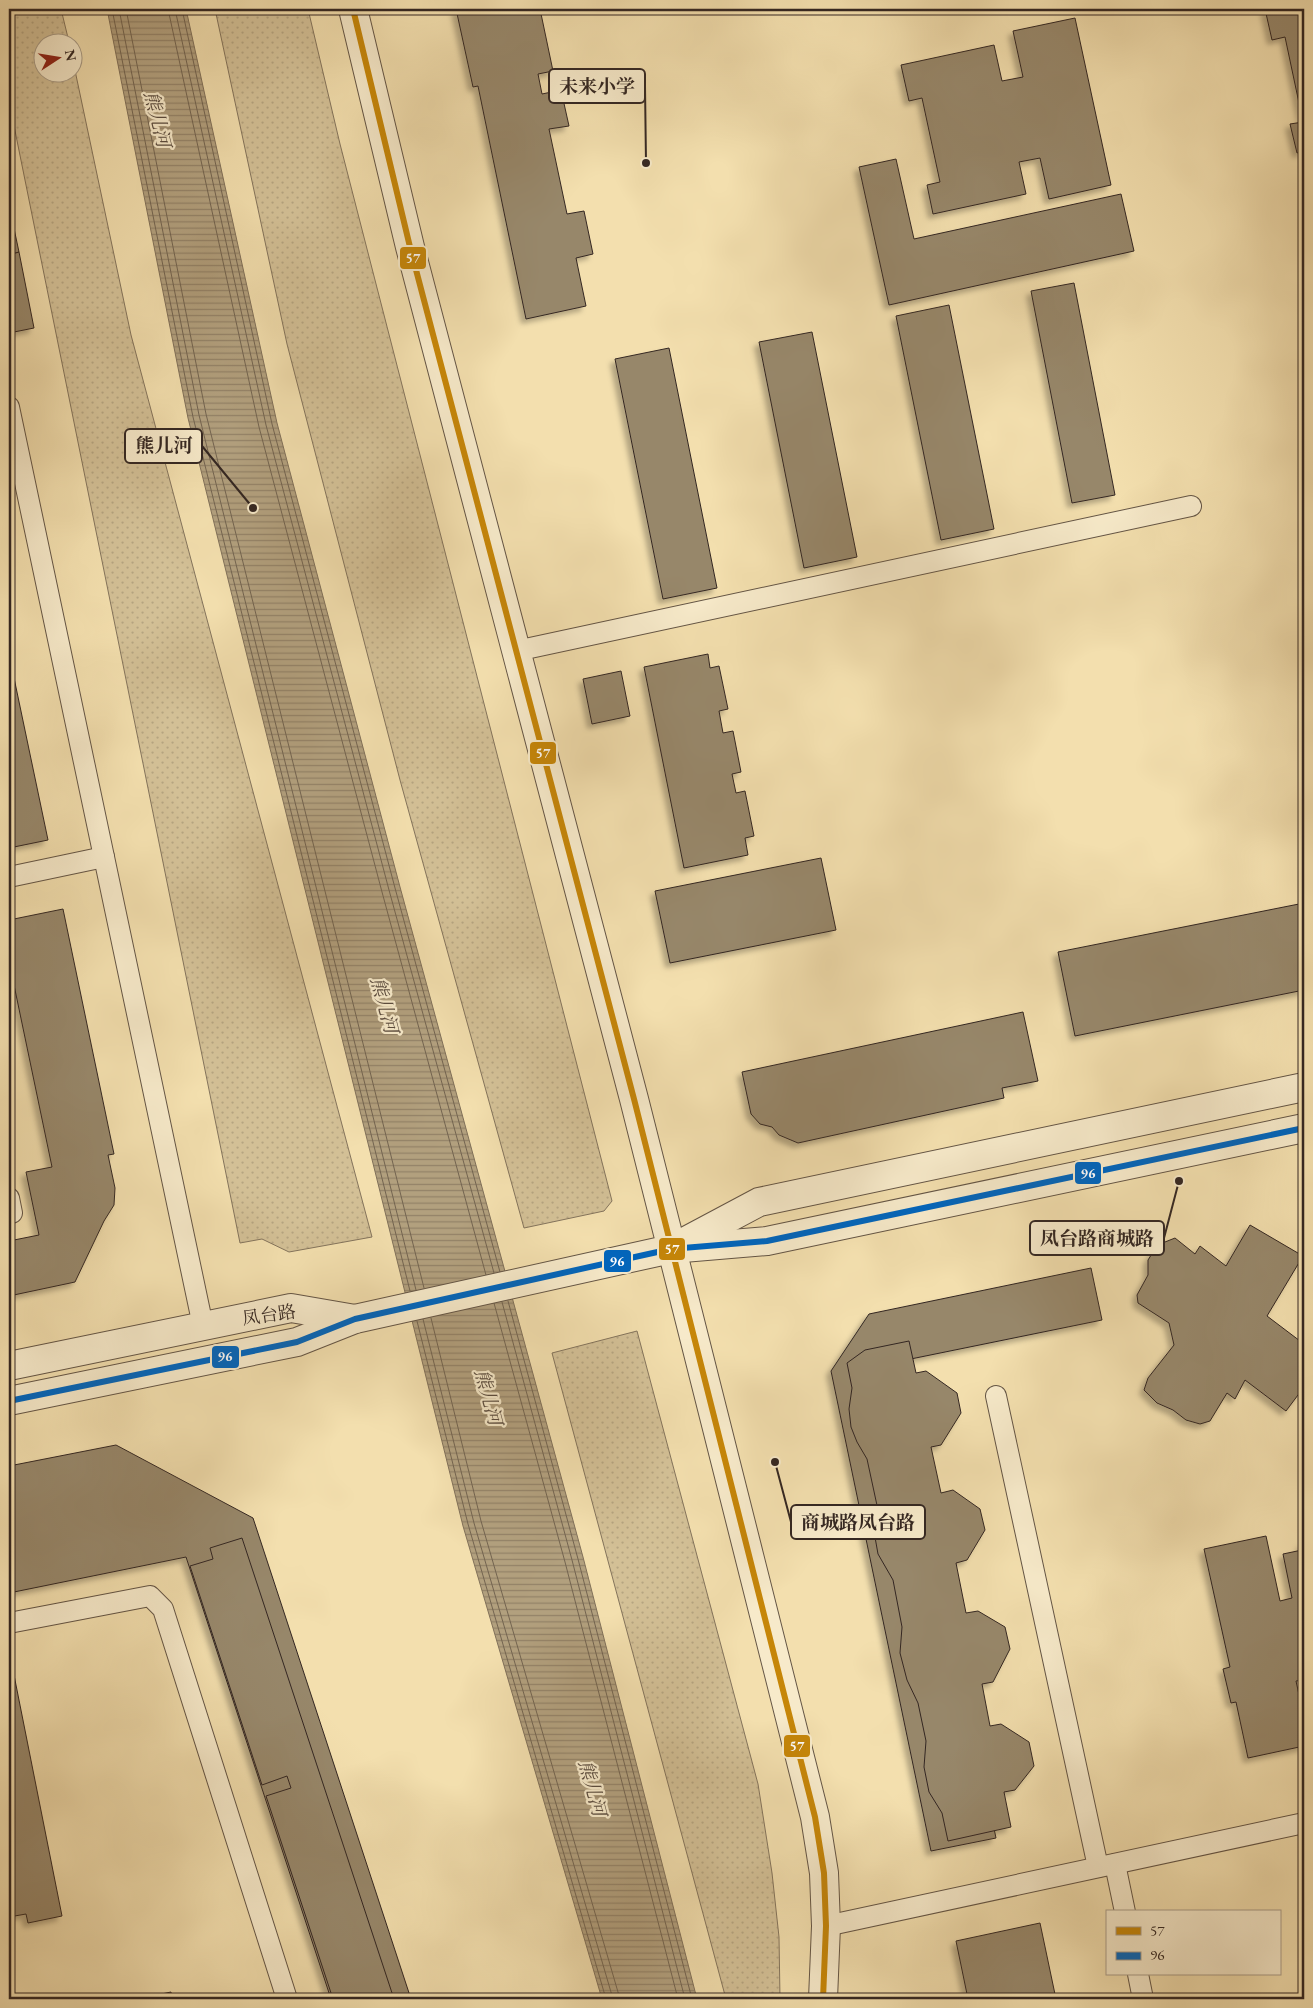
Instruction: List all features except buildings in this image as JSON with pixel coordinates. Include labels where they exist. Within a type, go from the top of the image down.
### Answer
[{"type":"street","points":[[353,9],[410,247],[672,1249],[815,1818],[824,1874],[826,1926],[822,1999]]},
{"type":"street","points":[[672,1249],[759,1202],[1304,1087]]},
{"type":"street","points":[[355,1318],[672,1249],[767,1241],[1304,1128]]},
{"type":"street","name":"凤台路","points":[[9,1366],[291,1308],[355,1318]]},
{"type":"street","name":"凤台路","points":[[9,1401],[297,1342],[355,1318]]},
{"type":"lane","points":[[9,407],[203,1326]]},
{"type":"lane","points":[[516,651],[1191,506]]},
{"type":"lane","points":[[9,878],[104,857]]},
{"type":"lane","points":[[996,1396],[1106,1866],[1124,1910]]},
{"type":"lane","points":[[9,1623],[150,1596],[163,1609],[287,1999]]},
{"type":"lane","points":[[826,1926],[1304,1823]]},
{"type":"lane","points":[[1138,1976],[1143,1999]]},
{"type":"shaded area","points":[[9,9],[61,9],[67,32],[32,32],[32,82],[77,82],[131,335],[372,1237],[289,1252],[262,1239],[240,1243],[9,101]]},
{"type":"shaded area","points":[[215,9],[308,9],[340,144],[612,1201],[604,1211],[524,1228],[400,780],[287,344]]},
{"type":"shaded area","points":[[637,1331],[758,1784],[772,1873],[779,1937],[780,1999],[726,1999],[552,1353]]},
{"type":"water","points":[[107,9],[186,9],[277,423],[400,887],[583,1557],[697,1999],[602,1999],[463,1526],[188,418]]},
{"type":"transit line","name":"57","points":[[353,9],[410,247],[634,1099],[815,1817],[824,1873],[826,1926],[823,1999]]},
{"type":"transit line","name":"96","points":[[9,1401],[297,1342],[355,1319],[671,1249],[767,1241],[1304,1128]]},
{"type":"place","name":"未来小学","points":[[646,163]]},
{"type":"place","name":"熊儿河","points":[[253,508]]},
{"type":"place","name":"凤台路商城路","points":[[1179,1181]]},
{"type":"place","name":"商城路凤台路","points":[[775,1462]]}]
